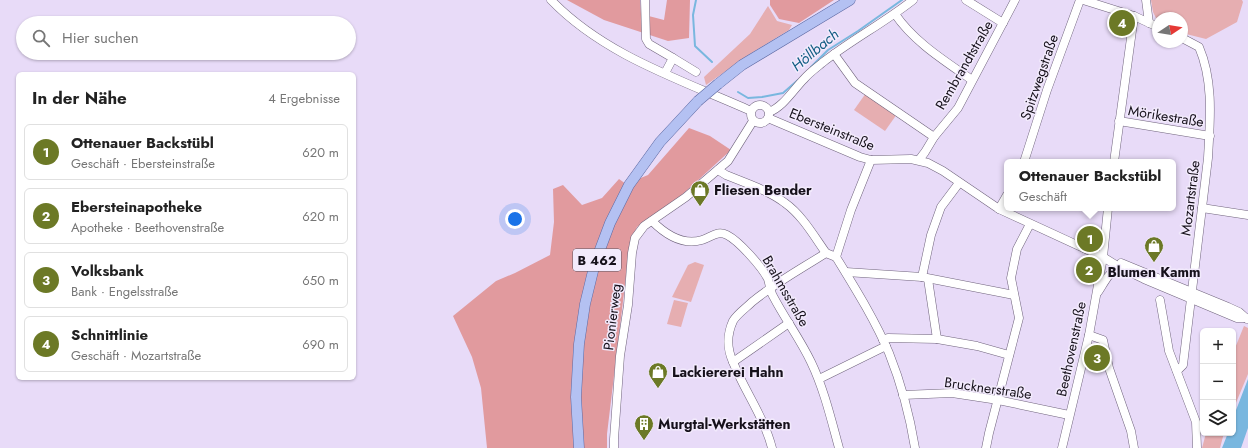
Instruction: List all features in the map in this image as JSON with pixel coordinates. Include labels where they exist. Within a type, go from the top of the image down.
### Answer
[{"type":"main road","name":"B 462","points":[[578,448],[576,397],[579,344],[585,304],[595,263],[610,223],[629,185],[660,142],[698,101],[718,84],[742,65],[850,0]]},
{"type":"street","name":"Ebersteinstraße","points":[[551,0],[576,23],[601,41],[665,73],[751,111],[754,107],[760,105],[765,107],[768,114],[860,157],[871,160],[919,160],[928,163],[943,171],[999,209],[1103,257],[1119,267],[1191,295]]},
{"type":"street","points":[[645,0],[646,39],[649,44],[696,72]]},
{"type":"street","points":[[768,114],[776,109],[805,77],[834,54],[898,17],[913,0]]},
{"type":"street","points":[[966,0],[1003,23]]},
{"type":"street","name":"Rembrandtstraße","points":[[919,160],[934,137],[958,108],[1016,0]]},
{"type":"street","points":[[1082,0],[1134,16],[1152,24]]},
{"type":"street","name":"Spitzwegstraße","points":[[1025,159],[1047,90],[1082,0]]},
{"type":"street","points":[[1146,0],[1149,23]]},
{"type":"street","points":[[1114,159],[1134,16]]},
{"type":"street","points":[[898,17],[929,49],[972,80]]},
{"type":"street","name":"Mozartstraße","points":[[1177,371],[1183,365],[1210,136],[1210,97],[1206,64],[1199,47],[1188,41]]},
{"type":"street","points":[[834,54],[855,83],[934,137]]},
{"type":"street","points":[[665,73],[673,58]]},
{"type":"street","points":[[751,111],[753,121]]},
{"type":"street","name":"Ebersteinstraße","points":[[753,121],[756,123],[765,122],[768,114]]},
{"type":"street","name":"Pionierweg","points":[[614,448],[620,356],[628,305],[632,253],[636,238],[644,226],[686,197],[728,161],[753,121]]},
{"type":"street","name":"Mörikestraße","points":[[1119,121],[1210,136]]},
{"type":"street","points":[[836,257],[851,210],[871,160]]},
{"type":"street","points":[[718,170],[786,203],[813,233],[826,253],[836,257],[875,323],[884,343],[903,395],[915,448]]},
{"type":"street","points":[[937,340],[925,278],[930,235],[942,207],[959,183]]},
{"type":"street","points":[[999,209],[1004,200]]},
{"type":"street","points":[[1202,208],[1248,215]]},
{"type":"street","name":"Beethovenstraße","points":[[1062,448],[1089,335],[1103,257],[1108,211]]},
{"type":"street","name":"Brahmsstraße","points":[[652,221],[660,229],[679,240],[690,242],[702,240],[717,232],[723,233],[732,237],[762,269],[768,279],[772,295],[811,360],[826,398],[839,448]]},
{"type":"street","points":[[986,448],[1019,318],[1011,278],[1017,249],[1030,224]]},
{"type":"street","points":[[772,448],[761,415],[733,362],[728,338],[730,328],[734,320],[743,310],[770,287],[826,253]]},
{"type":"street","name":"Ebersteinstraße","points":[[1103,257],[1114,260],[1191,295],[1237,318],[1247,319]]},
{"type":"street","points":[[1096,294],[1108,276],[1119,267]]},
{"type":"street","points":[[846,272],[925,278],[1014,295]]},
{"type":"street","points":[[1160,300],[1169,351],[1196,422],[1197,448]]},
{"type":"street","points":[[733,362],[789,323]]},
{"type":"street","points":[[1089,335],[1103,340],[1109,368],[1131,431],[1134,448]]},
{"type":"street","points":[[819,379],[884,343],[888,338],[937,340],[977,346],[1009,355]]},
{"type":"street","name":"Brucknerstraße","points":[[903,395],[952,393],[998,400],[1069,416]]},
{"type":"shaded area","points":[[567,0],[640,0],[641,14],[664,20],[667,0],[690,0],[689,38],[668,41],[604,20]]},
{"type":"shaded area","points":[[770,0],[834,0],[799,23],[779,19],[770,5]]},
{"type":"shaded area","points":[[1151,0],[1242,0],[1243,2],[1237,22],[1206,39],[1188,34],[1188,12],[1153,12]]},
{"type":"shaded area","points":[[768,6],[777,21],[792,25],[789,30],[753,52],[706,85],[704,77],[750,34]]},
{"type":"shaded area","points":[[866,93],[897,114],[885,131],[854,110]]},
{"type":"shaded area","points":[[689,128],[710,136],[731,150],[672,204],[637,227],[630,243],[607,434],[607,448],[487,448],[481,388],[472,357],[453,316],[496,281],[550,255],[554,222],[553,189],[563,185],[582,205],[602,198],[619,179],[626,184],[648,175]]},
{"type":"shaded area","points":[[695,262],[704,265],[691,302],[672,297],[688,265]]},
{"type":"shaded area","points":[[674,300],[688,303],[681,327],[667,324]]},
{"type":"shaded area","points":[[1244,326],[1248,328],[1248,374],[1236,403],[1236,364],[1236,346]]},
{"type":"shaded area","points":[[1205,436],[1223,436],[1220,448],[1202,448]]},
{"type":"water","points":[[1248,379],[1248,428],[1241,448],[1222,448],[1227,436],[1236,436],[1236,410]]},
{"type":"waterway","name":"Höllbach","points":[[696,0],[693,15],[695,46],[712,62]]},
{"type":"waterway","name":"Höllbach","points":[[811,67],[828,50],[902,0]]},
{"type":"waterway","name":"Höllbach","points":[[738,92],[748,98],[783,93],[798,80]]},
{"type":"place","name":"Schnittlinie","points":[[1122,23]]},
{"type":"place","name":"Fliesen Bender","points":[[700,207]]},
{"type":"place","name":"Ottenauer Backstübl","points":[[1090,239]]},
{"type":"place","name":"Blumen Kamm","points":[[1154,263]]},
{"type":"place","name":"Ebersteinapotheke","points":[[1089,270]]},
{"type":"place","name":"Volksbank","points":[[1097,358]]},
{"type":"place","name":"Lackiererei Hahn","points":[[658,389]]},
{"type":"place","name":"Murgtal-Werkstätten","points":[[644,441]]}]
